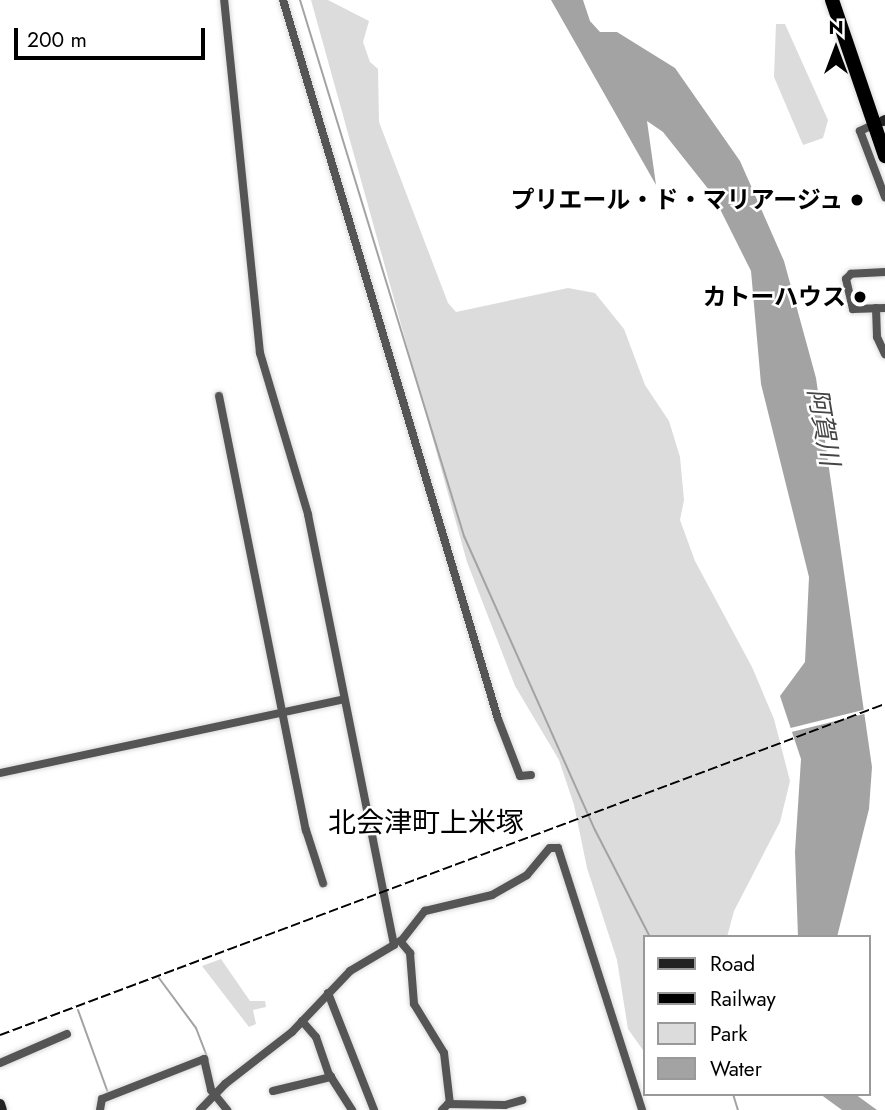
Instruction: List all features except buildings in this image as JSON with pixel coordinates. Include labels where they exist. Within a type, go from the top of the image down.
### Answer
[{"type":"highway","points":[[832,0],[882,122]]},
{"type":"highway","points":[[843,0],[882,122],[885,156]]},
{"type":"main road","points":[[0,1104],[2,1110]]},
{"type":"street","points":[[224,0],[260,353],[308,514],[344,699],[398,942],[410,953],[414,1004],[444,1053],[450,1104]]},
{"type":"street","points":[[282,0],[498,719],[520,776],[531,775]]},
{"type":"street","points":[[882,122],[862,127],[860,136],[885,197]]},
{"type":"street","points":[[885,272],[851,274],[846,279],[853,309],[881,308],[877,337],[885,354]]},
{"type":"street","points":[[219,396],[286,712],[306,830],[323,883]]},
{"type":"street","points":[[0,773],[344,699]]},
{"type":"street","points":[[200,1110],[302,1021],[350,971],[398,942],[425,911],[475,901],[506,888],[527,875],[550,848],[558,848],[642,1110]]},
{"type":"street","points":[[328,993],[374,1110]]},
{"type":"street","points":[[302,1021],[323,1049],[331,1077],[352,1110]]},
{"type":"street","points":[[0,1063],[67,1034]]},
{"type":"street","points":[[100,1110],[102,1099],[204,1059],[214,1095],[227,1110]]},
{"type":"street","points":[[273,1091],[331,1077]]},
{"type":"street","points":[[442,1110],[450,1104],[505,1105],[522,1100]]},
{"type":"green space","points":[[311,0],[328,0],[369,21],[363,42],[370,62],[378,69],[379,122],[448,303],[456,312],[568,288],[595,293],[624,329],[645,385],[669,421],[680,457],[684,500],[680,520],[695,561],[752,667],[774,719],[790,781],[780,822],[734,911],[728,935],[644,935],[644,1052],[628,1029],[617,960],[587,868],[574,805],[559,760],[515,686],[467,562]]},
{"type":"green space","points":[[776,24],[785,24],[828,120],[823,138],[803,145],[774,77]]},
{"type":"green space","points":[[221,959],[250,1001],[265,1001],[266,1007],[253,1010],[256,1024],[249,1027],[202,966]]},
{"type":"water","name":"阿賀川","points":[[551,0],[583,0],[590,21],[600,32],[617,32],[675,68],[740,161],[784,261],[816,378],[872,767],[869,809],[838,935],[798,935],[795,852],[801,759],[780,696],[805,662],[809,577],[761,384],[751,271],[713,195],[663,132],[647,121],[656,185]]},
{"type":"water","points":[[823,1096],[858,1096],[877,1110],[842,1110]]},
{"type":"pier","points":[[867,709],[868,713],[787,733],[786,729]]},
{"type":"waterway","points":[[300,0],[464,536],[595,830],[649,935]]},
{"type":"waterway","points":[[159,978],[196,1028],[207,1057]]},
{"type":"waterway","points":[[78,1010],[108,1093]]},
{"type":"waterway","points":[[734,1096],[738,1110]]},
{"type":"railway","points":[[0,1035],[885,704]]},
{"type":"place","name":"プリエール・ド・マリアージュ","points":[[857,200]]},
{"type":"place","name":"カトーハウス","points":[[860,297]]},
{"type":"district","name":"北会津町上米塚","points":[[426,823]]}]
